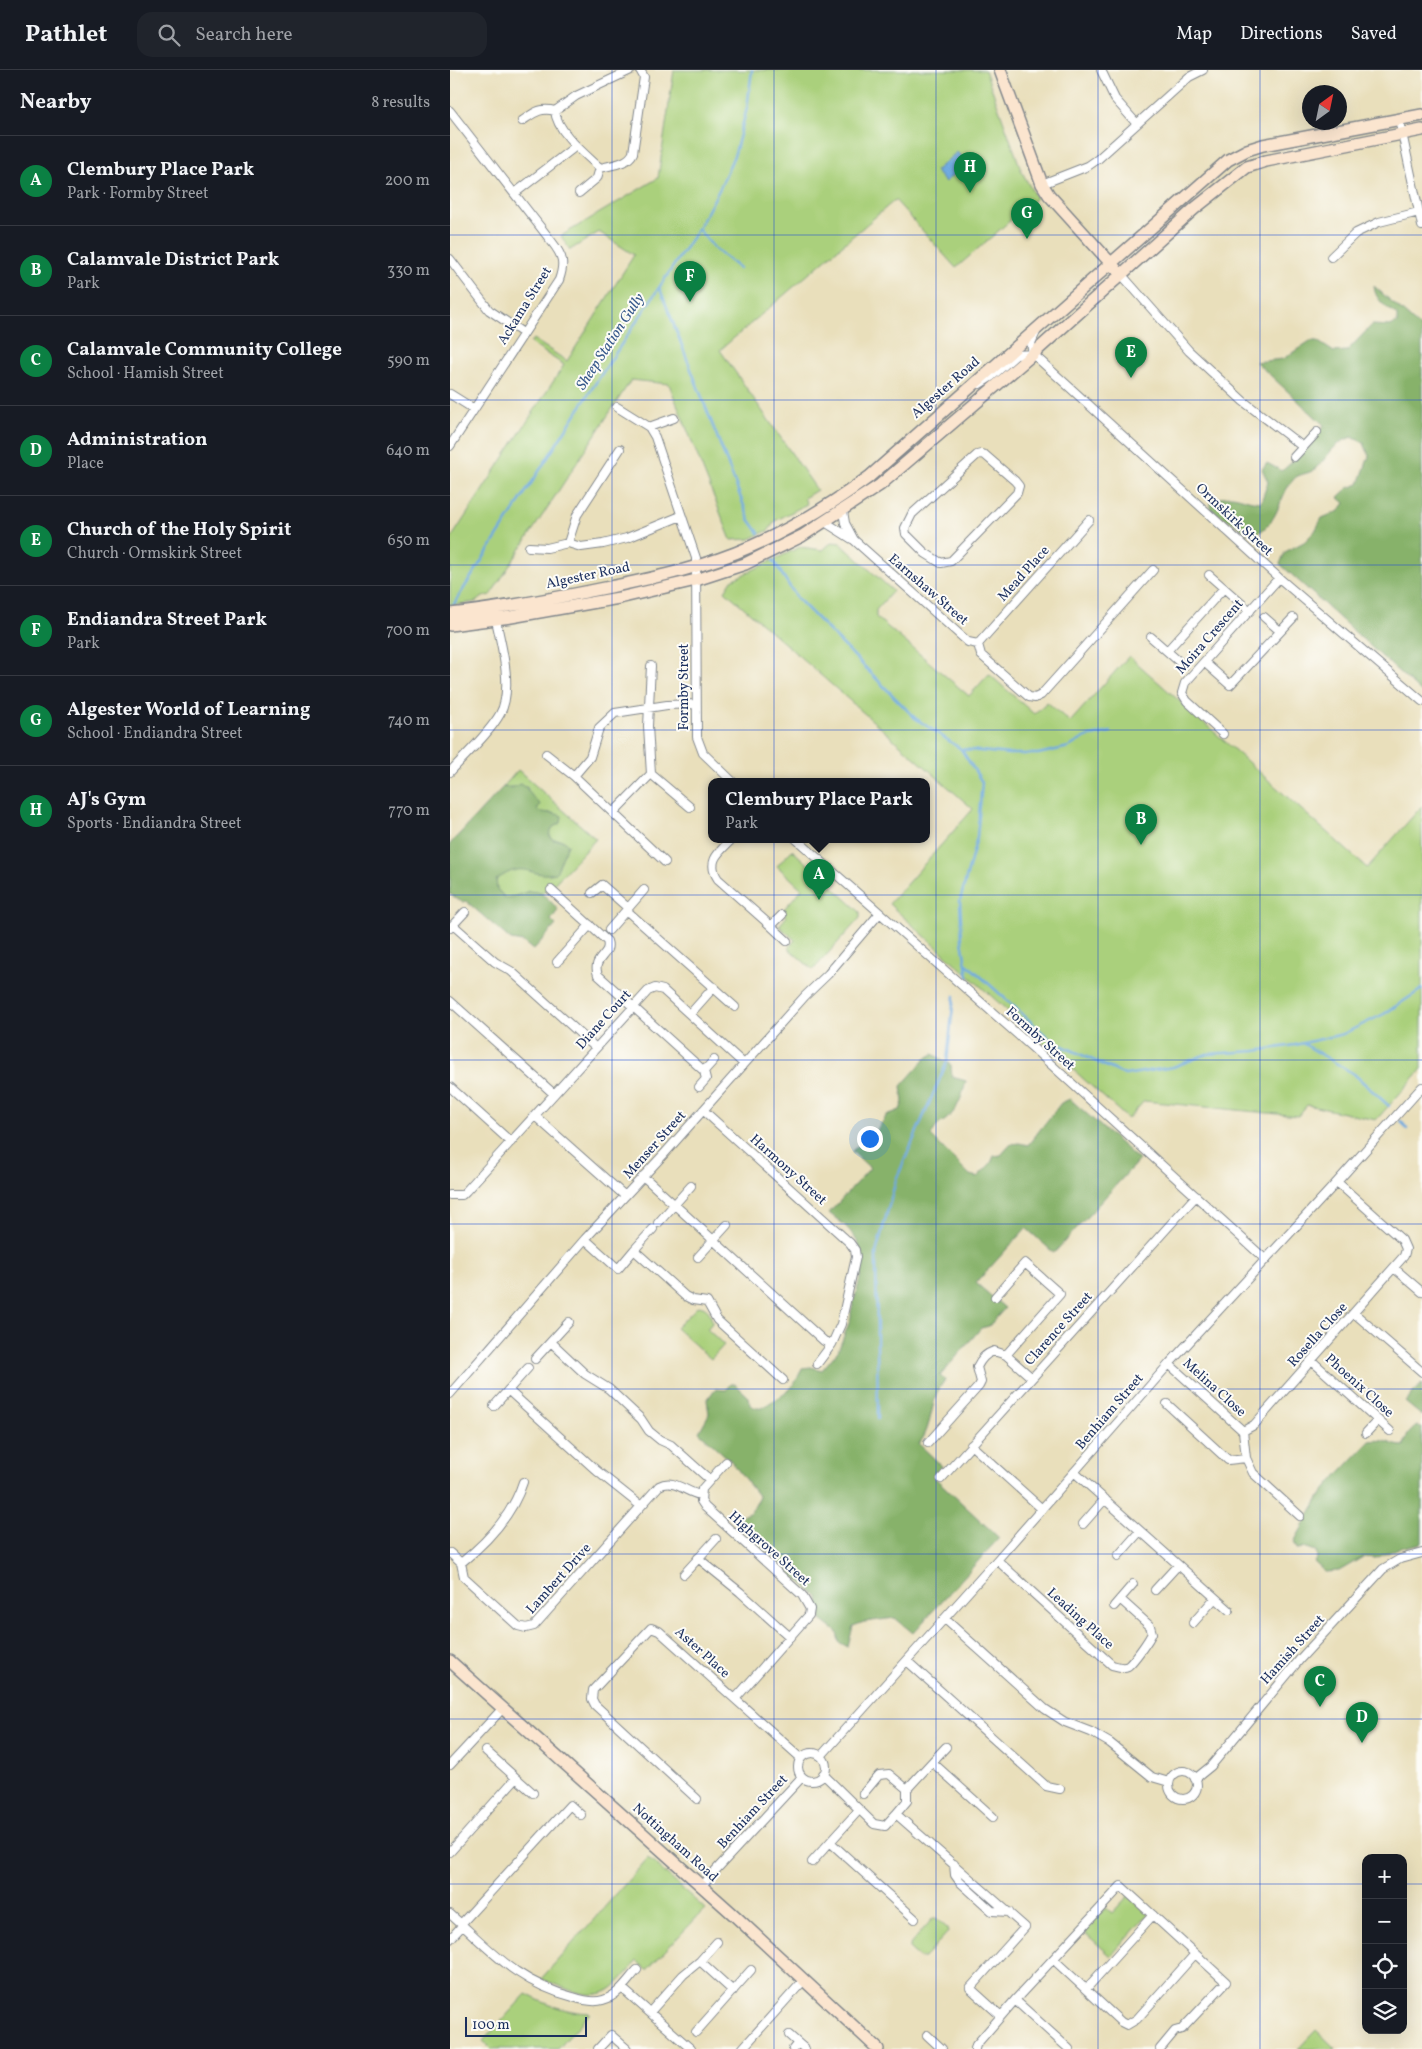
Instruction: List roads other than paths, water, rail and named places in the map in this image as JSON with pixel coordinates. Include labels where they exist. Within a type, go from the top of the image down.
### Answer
[{"type":"main road","points":[[1000,70],[1042,184],[1049,195],[1121,274]]},
{"type":"main road","name":"Algester Road","points":[[495,614],[696,567],[752,546],[820,511],[868,477],[1228,160],[1247,150],[1422,115]]},
{"type":"main road","name":"Algester Road","points":[[454,619],[619,598],[696,580],[745,564],[802,536],[843,511],[880,485],[1033,354],[1194,209],[1247,167],[1266,161],[1422,130]]},
{"type":"main road","name":"Nottingham Road","points":[[450,1661],[701,1886],[878,2049]]},
{"type":"street","points":[[522,121],[538,110],[555,111],[576,96],[631,70]]},
{"type":"street","points":[[600,168],[631,158],[644,77],[640,70]]},
{"type":"street","points":[[1101,70],[1115,100],[1137,124]]},
{"type":"street","points":[[1042,184],[1088,166],[1098,159],[1189,77],[1203,70]]},
{"type":"street","name":"Ackama Street","points":[[450,111],[561,254],[563,268],[559,280],[450,446]]},
{"type":"street","points":[[555,111],[556,119],[576,146],[600,168]]},
{"type":"street","points":[[1399,119],[1422,226]]},
{"type":"street","points":[[515,194],[576,146]]},
{"type":"street","points":[[578,193],[597,178],[600,168]]},
{"type":"street","points":[[1331,257],[1356,233],[1379,222],[1418,212]]},
{"type":"street","points":[[450,260],[489,310],[523,333]]},
{"type":"street","points":[[1121,274],[1189,351],[1243,401],[1303,447]]},
{"type":"street","points":[[954,401],[991,377],[1016,355],[1033,354],[1031,343],[1040,326]]},
{"type":"street","name":"Ormskirk Street","points":[[1033,354],[1279,578],[1422,701]]},
{"type":"street","points":[[450,394],[474,409]]},
{"type":"street","points":[[618,407],[649,427],[674,418]]},
{"type":"street","name":"Formby Street","points":[[649,427],[656,437],[695,553],[695,704],[697,737],[703,753],[729,778]]},
{"type":"street","points":[[1294,457],[1317,432]]},
{"type":"street","points":[[568,543],[577,515],[620,449]]},
{"type":"street","points":[[977,455],[985,455],[1019,486],[1017,492],[951,560],[941,563],[933,559],[906,534],[907,521],[912,514],[977,455]]},
{"type":"street","name":"Earnshaw Street","points":[[843,511],[845,523],[854,540],[968,642],[978,644],[981,654],[1025,695],[1035,698],[1041,695],[1153,570]]},
{"type":"street","points":[[529,547],[547,548],[568,543],[581,547],[603,544],[626,538],[681,516]]},
{"type":"street","name":"Mead Place","points":[[978,644],[1089,520]]},
{"type":"street","points":[[825,522],[854,540]]},
{"type":"street","points":[[1209,574],[1250,611]]},
{"type":"street","name":"Moira Crescent","points":[[1223,734],[1187,701],[1182,693],[1185,683],[1279,578]]},
{"type":"street","points":[[1167,651],[1224,588]]},
{"type":"street","points":[[450,772],[495,720],[500,713],[506,696],[506,680],[495,614]]},
{"type":"street","points":[[1264,617],[1280,632]]},
{"type":"street","points":[[1204,662],[1230,685],[1271,639],[1293,618]]},
{"type":"street","points":[[1151,637],[1184,666]]},
{"type":"street","points":[[651,666],[648,726],[651,774],[690,807]]},
{"type":"street","points":[[574,776],[590,758],[598,728],[615,713],[649,707],[695,704]]},
{"type":"street","points":[[546,754],[574,776],[665,862]]},
{"type":"street","points":[[613,813],[651,774]]},
{"type":"street","points":[[729,843],[713,861],[712,871],[718,879],[788,941]]},
{"type":"street","name":"Formby Street","points":[[800,843],[1027,1043],[1266,1260]]},
{"type":"street","points":[[592,893],[602,885],[735,1006]]},
{"type":"street","points":[[551,890],[606,941],[607,951],[597,963],[598,975],[704,1071],[706,1079],[699,1087]]},
{"type":"street","points":[[609,930],[644,890]]},
{"type":"street","points":[[465,912],[452,926],[495,962],[511,971],[596,1048]]},
{"type":"street","name":"Menser Street","points":[[450,1394],[585,1239],[846,953],[879,914]]},
{"type":"street","points":[[771,926],[782,915]]},
{"type":"street","points":[[557,962],[590,925]]},
{"type":"street","points":[[690,1014],[714,987]]},
{"type":"street","name":"Diane Court","points":[[450,1195],[462,1195],[648,991],[655,988],[663,990],[744,1064]]},
{"type":"street","points":[[450,1000],[554,1094]]},
{"type":"street","points":[[704,1071],[714,1060]]},
{"type":"street","points":[[450,1087],[511,1142]]},
{"type":"street","name":"Benhiam Street","points":[[820,1756],[997,1560],[1169,1364],[1422,1087]]},
{"type":"street","name":"Harmony Street","points":[[703,1110],[850,1243],[855,1250],[856,1257],[841,1324],[832,1344]]},
{"type":"street","points":[[535,1116],[625,1196]]},
{"type":"street","points":[[643,1176],[676,1204],[824,1341],[832,1344],[817,1364]]},
{"type":"street","name":"Rosella Close","points":[[1243,1431],[1254,1426],[1404,1256],[1406,1249],[1402,1240],[1337,1182]]},
{"type":"street","points":[[585,1239],[618,1269],[691,1186]]},
{"type":"street","name":"Clarence Street","points":[[941,1480],[1196,1196]]},
{"type":"street","points":[[698,1257],[727,1225]]},
{"type":"street","points":[[634,1250],[684,1296],[693,1300],[707,1302],[717,1320],[783,1380]]},
{"type":"street","points":[[995,1297],[1026,1263],[1060,1294],[1006,1355]]},
{"type":"street","points":[[1394,1268],[1422,1292]]},
{"type":"street","points":[[1354,1313],[1422,1372]]},
{"type":"street","points":[[535,1359],[568,1322]]},
{"type":"street","points":[[551,1342],[585,1374],[609,1389],[641,1419],[649,1431],[660,1440],[671,1445],[710,1480]]},
{"type":"street","points":[[928,1443],[979,1386],[981,1382],[977,1367],[981,1359],[994,1351],[1006,1355],[1032,1378]]},
{"type":"street","name":"Phoenix Close","points":[[1312,1360],[1390,1431]]},
{"type":"street","name":"Melina Close","points":[[1169,1364],[1243,1431]]},
{"type":"street","points":[[494,1406],[528,1368]]},
{"type":"street","points":[[508,1390],[597,1471],[641,1506],[659,1486],[666,1482],[675,1483],[686,1491],[700,1495],[702,1489],[726,1462]]},
{"type":"street","points":[[1167,1404],[1228,1460],[1246,1458]]},
{"type":"street","points":[[1366,1433],[1378,1420]]},
{"type":"street","points":[[1243,1431],[1246,1458],[1253,1473],[1300,1516]]},
{"type":"street","points":[[971,1446],[1042,1509]]},
{"type":"street","points":[[1074,1472],[1229,1610]]},
{"type":"street","points":[[462,1563],[474,1553],[510,1511],[523,1482]]},
{"type":"street","name":"Highgrove Street","points":[[700,1495],[705,1507],[808,1602],[810,1609],[809,1615],[735,1699]]},
{"type":"street","points":[[1083,1524],[1105,1499]]},
{"type":"street","name":"Lambert Drive","points":[[450,1553],[462,1563],[464,1577],[518,1626],[526,1628],[534,1626],[641,1506]]},
{"type":"street","points":[[1118,1556],[1140,1531]]},
{"type":"street","points":[[684,1574],[716,1539]]},
{"type":"street","name":"Hamish Street","points":[[1195,1779],[1211,1766],[1301,1658],[1383,1569],[1400,1559],[1422,1553]]},
{"type":"street","points":[[698,1558],[740,1592],[790,1637]]},
{"type":"street","name":"Leading Place","points":[[997,1560],[1112,1664],[1120,1668],[1128,1666],[1150,1639],[1152,1633],[1150,1626],[1120,1599]]},
{"type":"street","points":[[1155,1590],[1178,1565]]},
{"type":"street","points":[[1114,1606],[1132,1584]]},
{"type":"street","points":[[1193,1623],[1215,1598]]},
{"type":"street","points":[[945,1618],[1045,1709],[1065,1722],[1091,1732],[1110,1743],[1152,1777],[1169,1782]]},
{"type":"street","name":"Aster Place","points":[[698,1799],[595,1706],[592,1699],[593,1690],[651,1628],[659,1631],[801,1758]]},
{"type":"street","points":[[907,1661],[1046,1786],[1060,1789]]},
{"type":"street","points":[[450,1766],[503,1708]]},
{"type":"street","points":[[907,1789],[946,1747]]},
{"type":"street","points":[[486,1751],[533,1793]]},
{"type":"street","points":[[810,1753],[820,1756],[825,1767],[820,1778],[811,1780],[802,1777],[798,1770],[801,1758],[810,1753]]},
{"type":"street","points":[[932,1762],[993,1817]]},
{"type":"street","points":[[1178,1772],[1188,1772],[1195,1779],[1197,1786],[1195,1793],[1184,1799],[1172,1794],[1169,1782],[1178,1772]]},
{"type":"street","points":[[823,1774],[874,1824],[885,1826],[908,1801],[907,1789],[889,1774],[879,1775],[862,1794]]},
{"type":"street","name":"Benhiam Street","points":[[701,1886],[802,1777]]},
{"type":"street","points":[[450,1852],[516,1778]]},
{"type":"street","points":[[450,1939],[570,1804],[581,1815]]},
{"type":"street","points":[[812,1862],[859,1810]]},
{"type":"street","points":[[896,1814],[1025,1927],[970,1988],[1001,2016]]},
{"type":"street","points":[[830,1842],[915,1919]]},
{"type":"street","points":[[975,2049],[976,2045],[1014,2000],[1121,1886],[1226,1982],[1182,2029],[1175,2031],[1160,2049]]},
{"type":"street","points":[[450,1914],[516,1973],[538,1986],[587,2001],[602,2001],[613,1996],[637,1970]]},
{"type":"street","points":[[1086,1989],[1153,1915]]},
{"type":"street","points":[[650,2012],[683,1975],[700,1961],[717,1942]]},
{"type":"street","points":[[1053,1959],[1121,2022],[1127,2024],[1137,2018],[1195,1954]]},
{"type":"street","points":[[700,1961],[733,1991]]},
{"type":"street","points":[[696,2032],[751,1970]]},
{"type":"street","points":[[742,2049],[803,1980]]},
{"type":"street","points":[[622,1988],[686,2047]]},
{"type":"street","points":[[1014,2000],[1069,2049]]},
{"type":"street","points":[[598,2049],[611,2035],[627,2049]]},
{"type":"street","points":[[789,2035],[796,2046],[805,2049]]},
{"type":"street","points":[[927,2035],[942,2049]]},
{"type":"water","points":[[957,152],[967,163],[945,182],[935,171]]},
{"type":"waterway","name":"Sheep Station Gully","points":[[450,610],[595,384],[698,229],[720,188],[735,153],[747,108],[752,70]]},
{"type":"waterway","points":[[698,229],[715,249],[739,268]]},
{"type":"waterway","points":[[660,289],[749,519],[759,533]]},
{"type":"waterway","points":[[773,560],[797,598],[915,718],[961,749],[982,782],[977,837],[960,901],[962,940],[968,978]]},
{"type":"waterway","points":[[961,749],[1009,754],[1038,754],[1069,747],[1086,737],[1111,732]]},
{"type":"waterway","points":[[967,964],[1052,1041],[1125,1075],[1173,1067],[1207,1054],[1255,1051],[1295,1045],[1343,1034],[1384,1014],[1422,989]]},
{"type":"waterway","points":[[878,1419],[876,1253],[896,1180],[947,1062],[954,996]]},
{"type":"waterway","points":[[1304,1044],[1354,1074],[1389,1106]]},
{"type":"waterway","points":[[1401,1121],[1407,1129]]},
{"type":"place","name":"AJ's Gym","points":[[970,193]]},
{"type":"place","name":"Algester World of Learning","points":[[1027,239]]},
{"type":"place","name":"Endiandra Street Park","points":[[690,302]]},
{"type":"place","name":"Church of the Holy Spirit","points":[[1131,378]]},
{"type":"place","name":"Calamvale District Park","points":[[1141,845]]},
{"type":"place","name":"Clembury Place Park","points":[[819,900]]},
{"type":"place","name":"Calamvale Community College","points":[[1320,1707]]},
{"type":"place","name":"Administration","points":[[1362,1743]]}]
